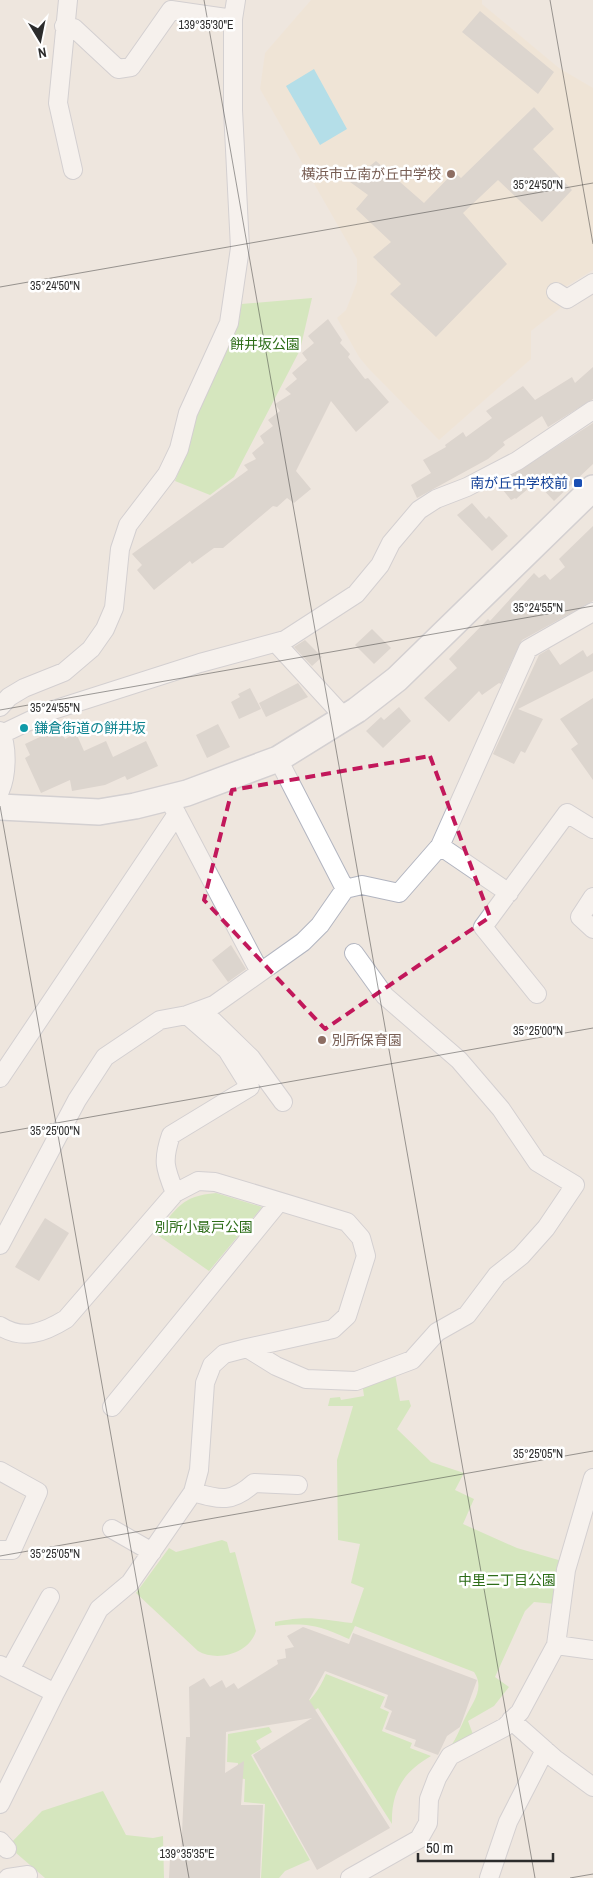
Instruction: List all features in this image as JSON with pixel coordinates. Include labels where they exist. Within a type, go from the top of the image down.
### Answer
[{"type":"street","points":[[68,0],[58,103],[73,170]]},
{"type":"street","points":[[0,707],[9,697],[24,688],[64,672],[91,649],[105,629],[114,608],[120,549],[128,524],[167,474],[178,449],[188,412],[229,323],[240,248],[235,188],[233,19],[236,0]]},
{"type":"street","points":[[64,26],[74,28],[118,69],[131,67],[171,10],[233,19]]},
{"type":"street","points":[[556,292],[567,299],[593,283]]},
{"type":"street","points":[[0,791],[3,784],[6,757],[1,732],[50,711],[200,663],[276,643],[323,617],[356,594],[380,565],[391,543],[419,510],[436,499],[468,488],[517,461],[593,410]]},
{"type":"street","points":[[0,1078],[172,806],[187,794],[278,759],[345,718],[397,679],[593,488]]},
{"type":"street","points":[[193,1020],[303,942],[320,925],[345,889],[362,885],[399,892],[440,846],[528,649],[593,612]]},
{"type":"street","points":[[276,643],[345,718]]},
{"type":"street","points":[[278,759],[345,889]]},
{"type":"street","points":[[0,807],[98,812],[135,806],[172,806]]},
{"type":"street","points":[[172,806],[260,972]]},
{"type":"street","points":[[537,994],[484,927],[568,813],[593,829]]},
{"type":"street","points":[[440,846],[509,893]]},
{"type":"street","points":[[593,897],[580,917],[593,928]]},
{"type":"street","points":[[247,1348],[276,1366],[306,1379],[356,1381],[412,1360],[437,1332],[467,1315],[497,1275],[521,1256],[546,1228],[575,1184],[537,1162],[501,1109],[459,1060],[385,996],[354,953]]},
{"type":"street","points":[[0,1245],[77,1100],[106,1058],[160,1020],[213,1021],[251,1058],[283,1102]]},
{"type":"street","points":[[175,1193],[167,1173],[164,1154],[171,1134],[250,1087],[227,1050],[193,1020]]},
{"type":"street","points":[[0,1326],[14,1332],[30,1334],[49,1329],[66,1319],[175,1193],[198,1181],[215,1182],[347,1222],[360,1238],[366,1256],[347,1316],[333,1330],[224,1354],[212,1365],[205,1383],[199,1470],[193,1492],[130,1583],[99,1609],[0,1804]]},
{"type":"street","points":[[112,1407],[279,1202]]},
{"type":"street","points":[[0,1471],[38,1492],[12,1550],[0,1550]]},
{"type":"street","points":[[350,1878],[418,1839],[428,1823],[429,1799],[437,1778],[450,1756],[505,1727],[520,1712],[556,1645],[566,1570],[593,1478]]},
{"type":"street","points":[[193,1492],[219,1500],[240,1496],[254,1483],[298,1485]]},
{"type":"street","points":[[112,1529],[152,1552]]},
{"type":"street","points":[[50,1597],[5,1668],[55,1693]]},
{"type":"street","points":[[556,1645],[593,1650]]},
{"type":"street","points":[[512,1720],[545,1750],[593,1786]]},
{"type":"street","points":[[489,1878],[508,1822],[545,1750]]},
{"type":"street","points":[[8,1878],[28,1875]]},
{"type":"highlighted area","points":[[430,756],[490,917],[325,1029],[204,900],[232,790]]},
{"type":"shaded area","name":"横浜市立南が丘中学校","points":[[311,0],[482,0],[482,4],[559,68],[593,88],[593,270],[557,292],[563,306],[531,331],[531,359],[439,440],[369,369],[359,357],[337,318],[346,310],[357,282],[357,259],[260,89],[265,53]]},
{"type":"green space","name":"餅井坂公園","points":[[312,298],[300,350],[234,477],[210,495],[175,481],[190,444],[195,419],[239,322],[241,304]]},
{"type":"green space","name":"別所小最戸公園","points":[[216,1193],[262,1207],[209,1271],[156,1234],[175,1210],[187,1200]]},
{"type":"green space","name":"中里二丁目公園","points":[[395,1374],[400,1401],[409,1400],[411,1406],[397,1429],[431,1462],[464,1473],[455,1490],[474,1499],[463,1524],[517,1548],[562,1561],[555,1604],[534,1602],[525,1611],[495,1677],[509,1687],[494,1706],[468,1721],[474,1737],[445,1754],[455,1740],[477,1695],[478,1684],[474,1672],[355,1626],[349,1639],[314,1626],[275,1626],[275,1622],[305,1618],[352,1623],[364,1588],[351,1583],[360,1544],[338,1540],[337,1460],[353,1406],[328,1406],[330,1398],[340,1397],[341,1400],[364,1396],[362,1382]]},
{"type":"green space","points":[[222,1540],[227,1542],[230,1553],[235,1552],[256,1631],[247,1645],[240,1650],[232,1654],[214,1656],[198,1651],[136,1593],[169,1548],[176,1552]]},
{"type":"green space","points":[[326,1674],[385,1697],[380,1708],[389,1712],[382,1731],[412,1743],[410,1748],[431,1756],[413,1769],[401,1784],[394,1802],[392,1824],[318,1708],[302,1718],[298,1710],[315,1694]]},
{"type":"green space","points":[[269,1727],[272,1732],[256,1741],[261,1749],[251,1755],[310,1860],[285,1871],[279,1878],[261,1878],[265,1804],[244,1802],[245,1779],[237,1778],[238,1763],[227,1762],[228,1734]]},
{"type":"green space","points":[[103,1791],[126,1835],[153,1838],[163,1836],[164,1878],[45,1878],[8,1846],[42,1811]]},
{"type":"water","points":[[314,69],[347,129],[320,145],[286,86]]},
{"type":"building","points":[[480,11],[554,72],[538,94],[462,32]]},
{"type":"building","points":[[534,107],[554,129],[533,149],[572,190],[542,222],[498,180],[463,213],[507,264],[436,337],[390,294],[401,284],[373,257],[391,242],[356,209],[368,195],[350,182],[376,161],[424,203],[454,172],[461,178]]},
{"type":"building","points":[[328,319],[342,340],[340,343],[350,354],[348,357],[365,379],[368,378],[389,402],[356,432],[331,401],[296,471],[311,489],[294,503],[287,498],[277,507],[273,506],[223,548],[214,548],[192,564],[190,561],[154,590],[137,570],[142,565],[132,554],[248,470],[244,465],[256,459],[252,453],[264,443],[260,436],[273,426],[268,420],[280,411],[275,404],[291,394],[285,389],[297,379],[292,373],[307,360],[302,353],[314,343],[308,336]]},
{"type":"building","points":[[593,367],[593,399],[548,427],[542,416],[503,442],[505,445],[488,459],[417,498],[411,485],[431,473],[423,460],[446,447],[445,445],[463,432],[466,437],[492,418],[486,411],[523,386],[535,400],[572,377],[575,383]]},
{"type":"building","points":[[593,423],[593,464],[554,501],[536,482],[516,499],[511,500],[498,484]]},
{"type":"building","points":[[472,503],[486,519],[489,516],[508,536],[492,551],[457,515]]},
{"type":"building","points":[[593,526],[593,601],[522,640],[501,684],[499,683],[482,695],[479,691],[449,722],[424,698],[457,668],[449,659],[488,619],[490,621],[534,573],[539,578],[545,574],[550,580],[565,567],[559,559]]},
{"type":"building","points":[[372,629],[391,648],[374,664],[355,645]]},
{"type":"building","points":[[305,640],[322,657],[312,666],[294,647]]},
{"type":"building","points":[[549,649],[560,665],[583,650],[587,657],[593,653],[593,671],[518,709],[543,719],[525,753],[521,751],[514,764],[493,754],[539,655]]},
{"type":"building","points":[[298,683],[308,697],[266,717],[259,703]]},
{"type":"building","points":[[250,688],[261,709],[239,719],[231,702],[240,697],[238,694]]},
{"type":"building","points":[[593,698],[593,780],[571,749],[578,744],[560,719]]},
{"type":"building","points":[[399,707],[411,721],[383,748],[366,731],[381,717],[384,720]]},
{"type":"building","points":[[55,721],[65,739],[76,733],[84,751],[106,741],[113,757],[146,741],[158,766],[127,780],[125,776],[105,785],[72,791],[70,780],[41,793],[25,758],[30,755],[25,744],[44,735],[40,728]]},
{"type":"building","points":[[218,724],[230,747],[207,758],[196,735]]},
{"type":"building","points":[[231,945],[246,969],[228,982],[212,960]]},
{"type":"building","points":[[45,1218],[69,1233],[39,1281],[15,1267]]},
{"type":"building","points":[[303,1627],[349,1644],[353,1633],[477,1680],[460,1727],[447,1736],[438,1755],[414,1746],[416,1740],[385,1729],[392,1711],[384,1707],[388,1695],[325,1671],[309,1700],[390,1828],[317,1870],[253,1755],[312,1718],[226,1732],[225,1773],[244,1761],[241,1805],[263,1805],[260,1878],[169,1878],[170,1858],[181,1859],[186,1737],[190,1737],[189,1687],[204,1678],[210,1687],[222,1680],[226,1688],[234,1683],[238,1689],[278,1664],[277,1660],[286,1658],[285,1649],[294,1647],[287,1636]]},
{"type":"place","name":"横浜市立南が丘中学校","points":[[451,174]]},
{"type":"place","name":"南が丘中学校前","points":[[578,483]]},
{"type":"place","name":"鎌倉街道の餅井坂","points":[[24,728]]},
{"type":"place","name":"別所保育園","points":[[322,1040]]}]
